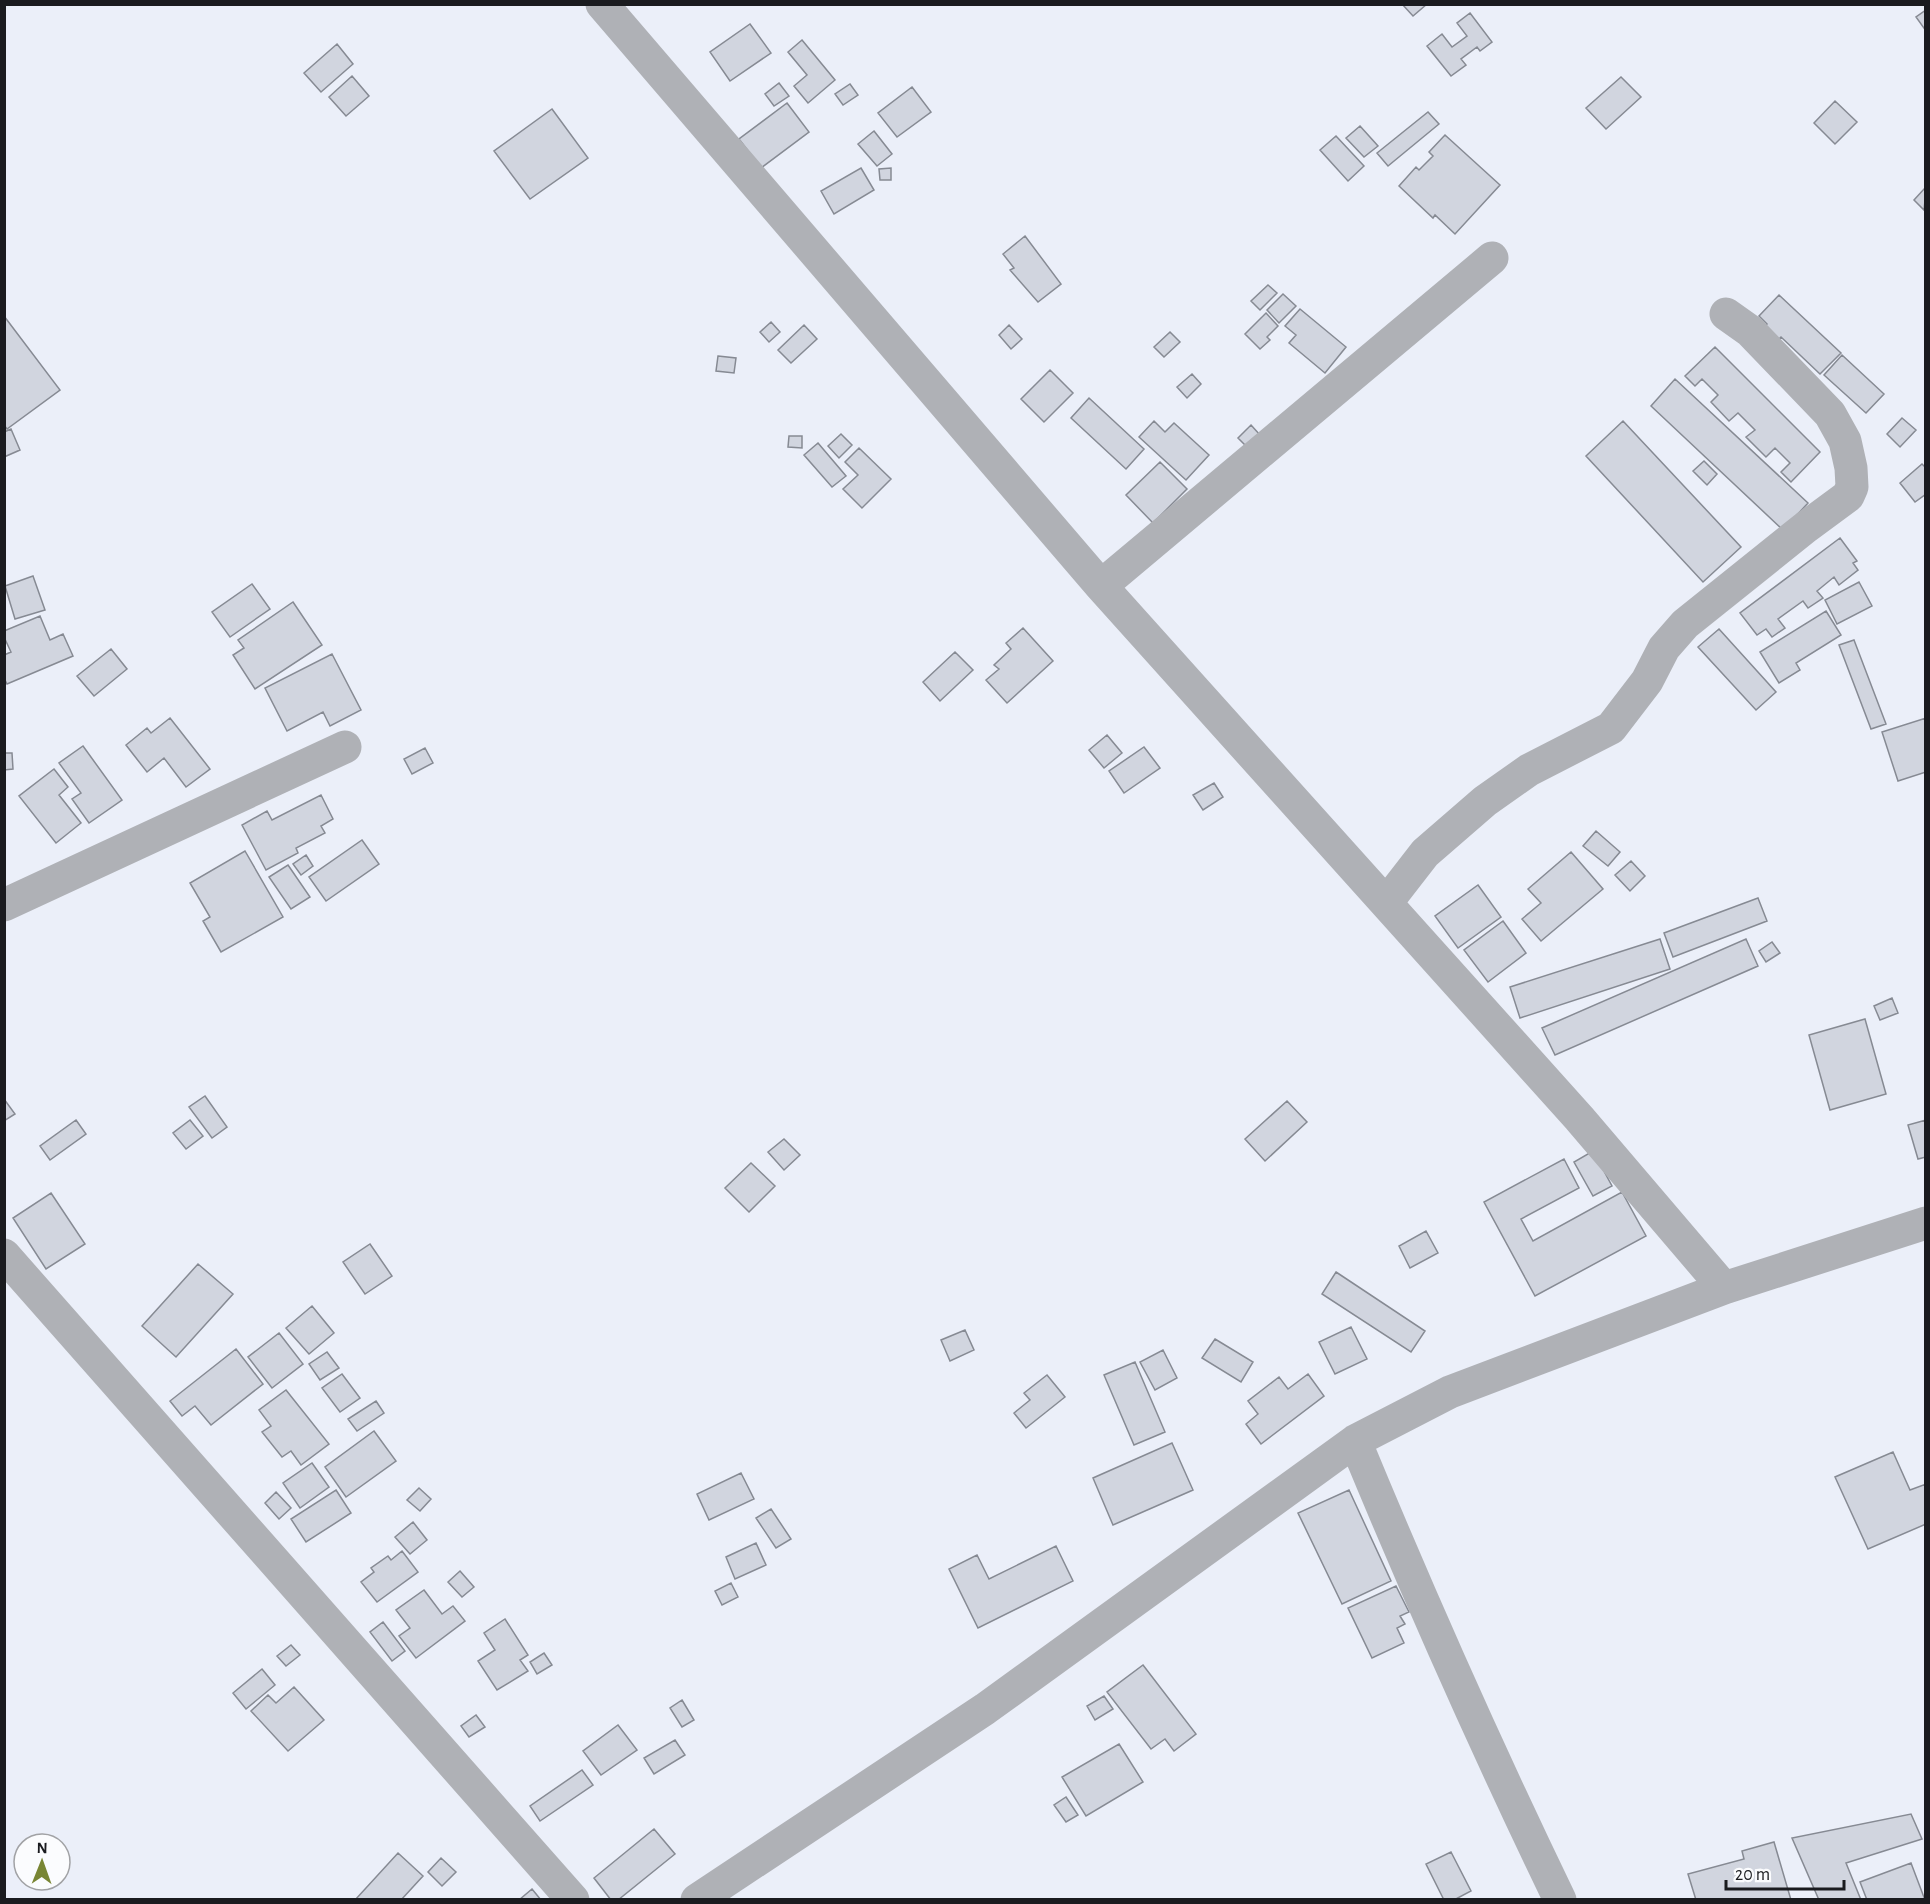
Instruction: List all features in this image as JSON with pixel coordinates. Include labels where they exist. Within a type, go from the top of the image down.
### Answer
[{"type":"street","points":[[602,4],[1101,586],[1579,1118],[1724,1288]]},
{"type":"street","points":[[1101,586],[1491,258]]},
{"type":"street","points":[[1387,902],[1425,853],[1485,801],[1529,770],[1611,728],[1647,681],[1664,648],[1685,624],[1848,496],[1852,487],[1851,468],[1845,441],[1830,414],[1750,331],[1726,314]]},
{"type":"street","points":[[4,905],[345,747]]},
{"type":"street","points":[[698,1899],[985,1709],[1355,1441],[1450,1392],[1724,1288],[1926,1223]]},
{"type":"street","points":[[4,1255],[573,1899]]},
{"type":"street","points":[[1355,1441],[1408,1569],[1496,1768],[1560,1899]]},
{"type":"building","points":[[1402,4],[1427,4],[1413,16]]},
{"type":"building","points":[[1926,10],[1926,31],[1916,17]]},
{"type":"building","points":[[1470,13],[1492,42],[1480,51],[1477,47],[1461,59],[1466,65],[1451,76],[1427,46],[1442,34],[1452,47],[1467,36],[1457,23]]},
{"type":"building","points":[[750,24],[771,53],[730,81],[710,52]]},
{"type":"building","points":[[802,40],[835,80],[808,103],[794,86],[807,75],[788,52]]},
{"type":"building","points":[[337,44],[353,64],[321,92],[304,73]]},
{"type":"building","points":[[352,76],[369,96],[346,116],[329,97]]},
{"type":"building","points":[[1621,77],[1641,97],[1606,129],[1586,108]]},
{"type":"building","points":[[779,83],[789,96],[774,106],[765,94]]},
{"type":"building","points":[[850,84],[858,95],[843,105],[835,94]]},
{"type":"building","points":[[912,87],[931,112],[897,137],[878,113]]},
{"type":"building","points":[[1835,101],[1857,122],[1835,144],[1814,123]]},
{"type":"building","points":[[787,103],[809,132],[761,168],[739,139]]},
{"type":"building","points":[[552,109],[588,158],[530,199],[494,151]]},
{"type":"building","points":[[1428,112],[1439,124],[1388,166],[1377,153]]},
{"type":"building","points":[[1360,126],[1378,146],[1364,157],[1346,138]]},
{"type":"building","points":[[874,131],[892,154],[877,166],[858,144]]},
{"type":"building","points":[[1445,135],[1500,185],[1455,234],[1435,215],[1433,218],[1399,186],[1416,167],[1419,170],[1433,156],[1429,152]]},
{"type":"building","points":[[1336,136],[1364,166],[1348,181],[1320,150]]},
{"type":"building","points":[[861,168],[874,190],[834,214],[821,191]]},
{"type":"building","points":[[891,168],[891,180],[880,180],[879,169]]},
{"type":"building","points":[[1924,189],[1926,191],[1924,210],[1914,200]]},
{"type":"building","points":[[1025,236],[1061,284],[1038,302],[1010,270],[1014,268],[1003,254]]},
{"type":"building","points":[[1268,285],[1277,293],[1260,310],[1251,301]]},
{"type":"building","points":[[1283,294],[1296,306],[1279,323],[1267,310]]},
{"type":"building","points":[[1779,295],[1841,353],[1820,374],[1781,337],[1776,342],[1762,329],[1767,324],[1759,316]]},
{"type":"building","points":[[1300,309],[1346,347],[1325,373],[1289,343],[1296,335],[1285,326]]},
{"type":"building","points":[[1266,313],[1278,326],[1267,337],[1270,340],[1260,349],[1245,334]]},
{"type":"building","points":[[4,316],[60,390],[7,429],[4,425]]},
{"type":"building","points":[[771,322],[780,332],[769,342],[760,332]]},
{"type":"building","points":[[804,325],[817,339],[791,363],[778,350]]},
{"type":"building","points":[[1009,325],[1022,339],[1011,349],[999,335]]},
{"type":"building","points":[[1170,332],[1180,342],[1164,357],[1154,347]]},
{"type":"building","points":[[1715,347],[1820,452],[1791,482],[1781,472],[1790,463],[1775,448],[1766,457],[1746,437],[1755,430],[1738,413],[1729,421],[1711,402],[1718,395],[1702,379],[1695,386],[1685,376]]},
{"type":"building","points":[[1842,355],[1884,394],[1866,413],[1824,375]]},
{"type":"building","points":[[718,356],[736,358],[734,373],[716,371]]},
{"type":"building","points":[[1050,370],[1073,393],[1044,422],[1021,399]]},
{"type":"building","points":[[1192,374],[1201,384],[1187,398],[1177,387]]},
{"type":"building","points":[[1675,379],[1808,503],[1783,530],[1651,406]]},
{"type":"building","points":[[1089,398],[1144,449],[1126,469],[1071,418]]},
{"type":"building","points":[[1902,418],[1916,430],[1900,447],[1887,434]]},
{"type":"building","points":[[1154,421],[1165,432],[1174,423],[1209,455],[1186,480],[1139,437]]},
{"type":"building","points":[[1623,421],[1741,547],[1703,582],[1586,456]]},
{"type":"building","points":[[1251,425],[1260,435],[1247,447],[1238,438]]},
{"type":"building","points":[[11,429],[20,450],[4,457],[4,432]]},
{"type":"building","points":[[841,434],[852,445],[839,458],[828,446]]},
{"type":"building","points":[[789,436],[802,436],[802,448],[788,447]]},
{"type":"building","points":[[818,443],[846,476],[832,487],[804,455]]},
{"type":"building","points":[[859,448],[891,479],[862,508],[843,489],[858,475],[845,462]]},
{"type":"building","points":[[1704,461],[1717,474],[1707,485],[1693,471]]},
{"type":"building","points":[[1160,462],[1187,489],[1153,523],[1126,495]]},
{"type":"building","points":[[1922,464],[1926,468],[1926,494],[1915,502],[1900,483]]},
{"type":"building","points":[[1840,538],[1857,561],[1853,563],[1858,570],[1839,585],[1834,577],[1817,591],[1823,598],[1808,608],[1803,601],[1778,619],[1785,628],[1772,637],[1766,629],[1757,635],[1740,613]]},
{"type":"building","points":[[33,576],[45,610],[15,619],[5,586]]},
{"type":"building","points":[[1859,582],[1872,606],[1837,624],[1825,600]]},
{"type":"building","points":[[252,584],[270,609],[230,637],[212,612]]},
{"type":"building","points":[[293,602],[322,645],[255,689],[233,655],[244,648],[238,640]]},
{"type":"building","points":[[1826,611],[1841,635],[1796,663],[1800,670],[1779,683],[1760,652]]},
{"type":"building","points":[[40,616],[50,640],[63,634],[73,656],[7,684],[4,678],[4,655],[11,652],[4,637],[4,631]]},
{"type":"building","points":[[1023,628],[1053,661],[1007,703],[986,680],[999,669],[994,665],[1011,649],[1006,643]]},
{"type":"building","points":[[1719,629],[1776,692],[1756,710],[1698,647]]},
{"type":"building","points":[[1854,640],[1886,724],[1871,729],[1839,645]]},
{"type":"building","points":[[111,649],[127,669],[94,696],[77,676]]},
{"type":"building","points":[[955,652],[973,670],[940,701],[923,682]]},
{"type":"building","points":[[332,654],[361,710],[330,726],[323,712],[287,731],[265,688]]},
{"type":"building","points":[[170,718],[210,769],[186,787],[164,758],[147,772],[126,745],[147,728],[151,733]]},
{"type":"building","points":[[1926,718],[1926,772],[1898,781],[1882,732]]},
{"type":"building","points":[[1107,735],[1122,753],[1104,768],[1089,750]]},
{"type":"building","points":[[83,746],[122,800],[89,823],[72,799],[81,793],[59,763]]},
{"type":"building","points":[[1144,747],[1160,768],[1124,793],[1109,771]]},
{"type":"building","points":[[425,748],[433,763],[412,774],[404,759]]},
{"type":"building","points":[[4,753],[12,753],[13,769],[4,770]]},
{"type":"building","points":[[54,769],[68,787],[59,795],[81,823],[56,843],[19,796]]},
{"type":"building","points":[[1214,783],[1223,797],[1203,810],[1193,795]]},
{"type":"building","points":[[321,795],[333,819],[321,826],[325,833],[296,848],[298,853],[266,870],[242,825],[267,811],[272,820]]},
{"type":"building","points":[[1596,831],[1620,852],[1608,866],[1583,846]]},
{"type":"building","points":[[362,840],[379,864],[326,901],[309,877]]},
{"type":"building","points":[[245,851],[283,917],[221,952],[203,921],[210,917],[190,883]]},
{"type":"building","points":[[1571,852],[1603,889],[1541,941],[1522,919],[1541,903],[1528,889]]},
{"type":"building","points":[[306,855],[313,866],[301,875],[293,864]]},
{"type":"building","points":[[1631,861],[1645,876],[1630,891],[1615,875]]},
{"type":"building","points":[[288,865],[310,897],[291,909],[269,877]]},
{"type":"building","points":[[1478,885],[1501,917],[1458,948],[1435,916]]},
{"type":"building","points":[[1758,898],[1767,921],[1673,957],[1664,933]]},
{"type":"building","points":[[1503,921],[1526,953],[1488,982],[1464,950]]},
{"type":"building","points":[[1660,939],[1670,969],[1520,1018],[1510,987]]},
{"type":"building","points":[[1746,939],[1758,966],[1555,1055],[1542,1028]]},
{"type":"building","points":[[1772,942],[1780,953],[1766,962],[1759,951]]},
{"type":"building","points":[[1892,998],[1898,1013],[1880,1020],[1874,1006]]},
{"type":"building","points":[[1865,1019],[1886,1094],[1830,1110],[1809,1035]]},
{"type":"building","points":[[205,1096],[227,1127],[212,1138],[189,1107]]},
{"type":"building","points":[[4,1099],[15,1114],[4,1121]]},
{"type":"building","points":[[1287,1101],[1307,1122],[1265,1161],[1245,1139]]},
{"type":"building","points":[[76,1120],[86,1134],[50,1160],[40,1146]]},
{"type":"building","points":[[190,1120],[203,1136],[186,1149],[173,1133]]},
{"type":"building","points":[[1926,1120],[1926,1157],[1918,1159],[1908,1125]]},
{"type":"building","points":[[784,1139],[800,1155],[784,1170],[768,1152]]},
{"type":"building","points":[[1593,1151],[1612,1186],[1593,1196],[1574,1162]]},
{"type":"building","points":[[1564,1159],[1579,1188],[1521,1219],[1533,1241],[1622,1192],[1646,1236],[1535,1296],[1484,1202]]},
{"type":"building","points":[[751,1163],[775,1186],[749,1212],[725,1188]]},
{"type":"building","points":[[51,1193],[85,1244],[46,1269],[13,1218]]},
{"type":"building","points":[[1426,1231],[1438,1253],[1410,1268],[1399,1246]]},
{"type":"building","points":[[370,1244],[392,1276],[365,1294],[343,1262]]},
{"type":"building","points":[[198,1264],[233,1294],[176,1357],[142,1326]]},
{"type":"building","points":[[1336,1272],[1425,1331],[1411,1352],[1322,1294]]},
{"type":"building","points":[[312,1306],[334,1333],[309,1354],[286,1328]]},
{"type":"building","points":[[1351,1327],[1367,1359],[1335,1374],[1319,1342]]},
{"type":"building","points":[[965,1330],[974,1350],[950,1361],[941,1340]]},
{"type":"building","points":[[279,1333],[303,1364],[272,1388],[248,1357]]},
{"type":"building","points":[[1215,1339],[1253,1362],[1241,1382],[1202,1358]]},
{"type":"building","points":[[236,1349],[263,1384],[211,1425],[195,1406],[182,1416],[170,1401]]},
{"type":"building","points":[[1163,1350],[1177,1378],[1155,1390],[1140,1362]]},
{"type":"building","points":[[327,1352],[339,1368],[320,1380],[309,1364]]},
{"type":"building","points":[[1135,1362],[1165,1432],[1134,1445],[1104,1375]]},
{"type":"building","points":[[342,1374],[360,1398],[340,1412],[322,1388]]},
{"type":"building","points":[[1308,1374],[1324,1396],[1261,1444],[1246,1424],[1258,1414],[1248,1401],[1279,1377],[1288,1389]]},
{"type":"building","points":[[1047,1375],[1065,1397],[1026,1428],[1014,1413],[1030,1400],[1024,1393]]},
{"type":"building","points":[[286,1390],[329,1444],[301,1465],[291,1451],[282,1457],[262,1432],[271,1426],[259,1410]]},
{"type":"building","points":[[376,1401],[384,1413],[357,1431],[348,1419]]},
{"type":"building","points":[[374,1431],[396,1461],[346,1497],[325,1467]]},
{"type":"building","points":[[1172,1443],[1193,1490],[1113,1525],[1093,1478]]},
{"type":"building","points":[[1893,1452],[1910,1490],[1926,1484],[1926,1524],[1868,1549],[1835,1477]]},
{"type":"building","points":[[312,1463],[329,1487],[300,1508],[283,1483]]},
{"type":"building","points":[[741,1473],[754,1499],[709,1520],[697,1494]]},
{"type":"building","points":[[419,1488],[431,1499],[420,1511],[407,1500]]},
{"type":"building","points":[[336,1490],[351,1513],[306,1542],[291,1519]]},
{"type":"building","points":[[1349,1490],[1391,1581],[1342,1604],[1298,1513]]},
{"type":"building","points":[[276,1492],[291,1508],[279,1519],[265,1503]]},
{"type":"building","points":[[771,1509],[791,1539],[776,1548],[756,1518]]},
{"type":"building","points":[[413,1522],[427,1540],[410,1554],[395,1537]]},
{"type":"building","points":[[756,1543],[766,1565],[735,1579],[726,1557]]},
{"type":"building","points":[[1056,1546],[1073,1581],[978,1628],[949,1569],[977,1555],[989,1579]]},
{"type":"building","points":[[402,1551],[418,1572],[377,1602],[361,1582],[374,1572],[371,1568],[388,1556],[391,1560]]},
{"type":"building","points":[[460,1571],[474,1587],[462,1597],[448,1582]]},
{"type":"building","points":[[731,1583],[738,1597],[722,1605],[715,1591]]},
{"type":"building","points":[[1396,1586],[1409,1612],[1400,1616],[1405,1624],[1397,1628],[1404,1643],[1372,1658],[1348,1608]]},
{"type":"building","points":[[424,1590],[442,1614],[453,1606],[465,1621],[416,1658],[399,1636],[410,1628],[396,1610]]},
{"type":"building","points":[[505,1619],[528,1655],[520,1660],[528,1671],[497,1690],[478,1661],[495,1650],[484,1633]]},
{"type":"building","points":[[383,1622],[405,1651],[392,1661],[370,1632]]},
{"type":"building","points":[[291,1645],[300,1655],[286,1666],[277,1656]]},
{"type":"building","points":[[544,1653],[552,1665],[537,1674],[530,1662]]},
{"type":"building","points":[[1143,1665],[1196,1734],[1174,1751],[1165,1739],[1151,1749],[1107,1692]]},
{"type":"building","points":[[262,1669],[275,1685],[246,1709],[233,1693]]},
{"type":"building","points":[[294,1687],[324,1720],[288,1751],[251,1711],[268,1695],[276,1703]]},
{"type":"building","points":[[1104,1696],[1113,1709],[1095,1720],[1087,1706]]},
{"type":"building","points":[[682,1700],[694,1720],[682,1727],[670,1708]]},
{"type":"building","points":[[476,1715],[485,1727],[469,1737],[461,1726]]},
{"type":"building","points":[[618,1725],[637,1750],[601,1775],[583,1751]]},
{"type":"building","points":[[675,1740],[685,1755],[654,1774],[644,1758]]},
{"type":"building","points":[[1119,1744],[1143,1782],[1086,1816],[1062,1777]]},
{"type":"building","points":[[582,1770],[593,1785],[540,1821],[530,1806]]},
{"type":"building","points":[[1066,1797],[1078,1815],[1066,1822],[1054,1805]]},
{"type":"building","points":[[1911,1814],[1922,1839],[1846,1863],[1861,1900],[1819,1900],[1792,1838]]},
{"type":"building","points":[[654,1829],[675,1854],[618,1900],[611,1900],[594,1878]]},
{"type":"building","points":[[1774,1842],[1791,1900],[1696,1900],[1688,1874],[1744,1859],[1742,1851]]},
{"type":"building","points":[[1451,1852],[1471,1891],[1454,1900],[1444,1900],[1426,1864]]},
{"type":"building","points":[[398,1853],[423,1876],[401,1900],[355,1900]]},
{"type":"building","points":[[441,1858],[456,1872],[442,1886],[428,1872]]},
{"type":"building","points":[[1911,1863],[1925,1900],[1867,1900],[1860,1882]]},
{"type":"building","points":[[532,1889],[541,1900],[519,1900]]}]
